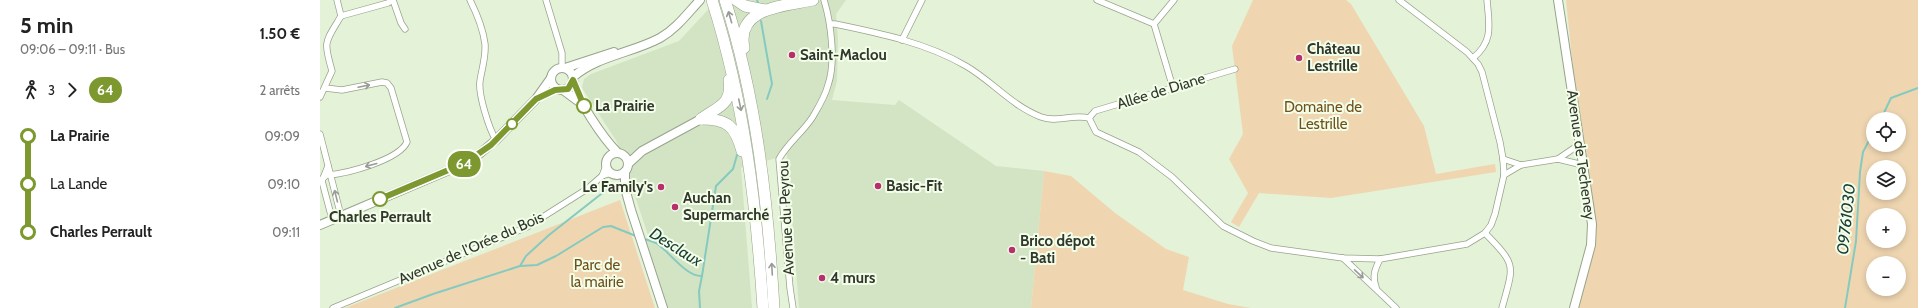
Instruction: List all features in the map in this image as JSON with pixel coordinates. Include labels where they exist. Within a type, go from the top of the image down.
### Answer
[{"type":"highway","points":[[701,119],[723,105],[730,92],[727,71],[709,0]]},
{"type":"highway","points":[[712,0],[734,77],[743,120],[760,254],[763,308]]},
{"type":"highway","points":[[725,0],[747,81],[762,172],[771,254],[774,308]]},
{"type":"highway","points":[[736,0],[745,6],[764,10]]},
{"type":"highway","points":[[762,172],[763,149],[760,128],[742,37],[746,24],[764,10],[813,0]]},
{"type":"highway","points":[[701,119],[722,120],[735,131],[752,184]]},
{"type":"street","points":[[320,97],[332,71],[325,49],[326,42],[341,16],[337,0]]},
{"type":"street","points":[[341,16],[388,3],[393,0],[401,24],[405,29]]},
{"type":"street","points":[[470,0],[480,23],[485,45],[480,92],[492,132],[496,140]]},
{"type":"street","points":[[546,0],[562,53],[563,68]]},
{"type":"street","points":[[536,99],[570,86],[573,78],[585,68],[660,37],[670,31],[700,0]]},
{"type":"street","name":"Avenue du Peyrou","points":[[793,308],[779,159],[786,147],[811,119],[824,97],[829,84],[832,64],[830,24],[824,0]]},
{"type":"street","points":[[902,40],[922,0]]},
{"type":"street","points":[[1097,0],[1154,24]]},
{"type":"street","points":[[1154,24],[1174,0]]},
{"type":"street","points":[[830,24],[842,25],[902,40],[945,54],[967,67],[1015,103],[1040,117],[1054,121],[1079,116],[1088,118],[1096,132],[1139,152],[1172,177],[1209,214],[1235,233],[1271,248],[1343,258],[1380,259],[1467,244],[1485,233],[1496,214],[1504,175],[1503,159],[1482,72],[1474,58],[1443,32],[1399,0]]},
{"type":"street","points":[[1474,58],[1482,51],[1488,40],[1489,30],[1487,0]]},
{"type":"street","name":"Avenue de Techeney","points":[[1558,0],[1592,224],[1591,245],[1574,308]]},
{"type":"street","points":[[1154,24],[1173,88]]},
{"type":"street","points":[[320,225],[454,168],[478,155],[496,140],[536,99],[552,78],[555,71],[617,51],[636,47]]},
{"type":"street","points":[[563,68],[569,70],[583,104],[606,141],[629,163]]},
{"type":"street","name":"Allée de Diane","points":[[1088,118],[1095,111],[1235,69]]},
{"type":"street","points":[[552,78],[552,84],[583,104]]},
{"type":"street","points":[[323,178],[382,162],[404,148],[407,142],[391,88],[387,83],[382,82],[342,90],[325,88]]},
{"type":"street","points":[[663,308],[625,188],[625,172],[629,163],[642,152],[701,119]]},
{"type":"street","points":[[320,134],[341,216]]},
{"type":"street","points":[[606,141],[611,171],[625,188]]},
{"type":"street","points":[[1558,159],[1580,144]]},
{"type":"street","points":[[608,157],[620,153],[642,152]]},
{"type":"street","points":[[1503,159],[1521,165]]},
{"type":"street","points":[[1504,175],[1521,165],[1558,159],[1583,165]]},
{"type":"street","points":[[328,166],[323,178],[323,184],[332,219]]},
{"type":"street","points":[[611,171],[625,172]]},
{"type":"street","name":"Avenue de l'Orée du Bois","points":[[333,308],[527,226],[587,189],[602,176],[611,171]]},
{"type":"street","points":[[1485,233],[1504,253],[1511,266],[1511,274],[1502,308]]},
{"type":"street","points":[[1343,258],[1396,308]]},
{"type":"street","points":[[1376,290],[1373,280],[1374,272],[1380,259]]},
{"type":"shaded area","points":[[717,0],[846,0],[836,14],[838,38],[837,81],[832,100],[895,105],[899,100],[996,166],[1044,171],[1031,308],[799,308],[787,155],[741,168],[752,308],[663,308],[640,240],[649,238],[617,142],[582,88],[584,79],[591,74],[679,41]]},
{"type":"green space","name":"Domaine de Lestrille","points":[[1253,0],[1346,0],[1351,4],[1424,126],[1436,174],[1495,164],[1496,172],[1331,198],[1259,193],[1239,227],[1231,222],[1248,193],[1229,159],[1243,134],[1232,46]]},
{"type":"green space","points":[[1566,0],[1918,0],[1918,308],[1574,308],[1591,245]]},
{"type":"green space","points":[[1044,171],[1071,176],[1115,213],[1166,249],[1189,257],[1183,290],[1228,304],[1251,308],[1031,308]]},
{"type":"green space","name":"Parc de la mairie","points":[[620,200],[655,308],[345,308]]},
{"type":"waterway","name":"Desclaux","points":[[761,21],[772,84],[767,99]]},
{"type":"waterway","name":"O9761030","points":[[1884,112],[1891,98],[1918,88]]},
{"type":"waterway","name":"O9761030","points":[[1845,308],[1856,241],[1860,172],[1863,152],[1866,146]]},
{"type":"waterway","name":"Desclaux","points":[[644,239],[656,243],[684,268],[696,275],[702,276],[716,186],[733,169],[737,155]]},
{"type":"waterway","name":"Desclaux","points":[[520,266],[526,256],[549,235],[610,187]]},
{"type":"waterway","name":"Desclaux","points":[[395,308],[520,266],[537,265],[556,256],[603,227],[611,226],[636,236]]},
{"type":"waterway","points":[[700,308],[699,291],[702,276]]},
{"type":"bus line","name":"64","points":[[380,199],[474,158],[496,140],[536,99],[555,90],[568,89],[573,80],[574,86],[584,106]]},
{"type":"place","name":"Saint-Maclou","points":[[792,55]]},
{"type":"place","name":"Château Lestrille","points":[[1299,58]]},
{"type":"place","name":"La Prairie","points":[[584,106]]},
{"type":"place","name":"Basic-Fit","points":[[878,186]]},
{"type":"place","name":"Le Family's","points":[[661,187]]},
{"type":"place","name":"Charles Perrault","points":[[380,199]]},
{"type":"place","name":"Auchan Supermarché","points":[[675,207]]},
{"type":"place","name":"Brico dépot - Bati","points":[[1012,250]]},
{"type":"place","name":"4 murs","points":[[822,278]]}]
